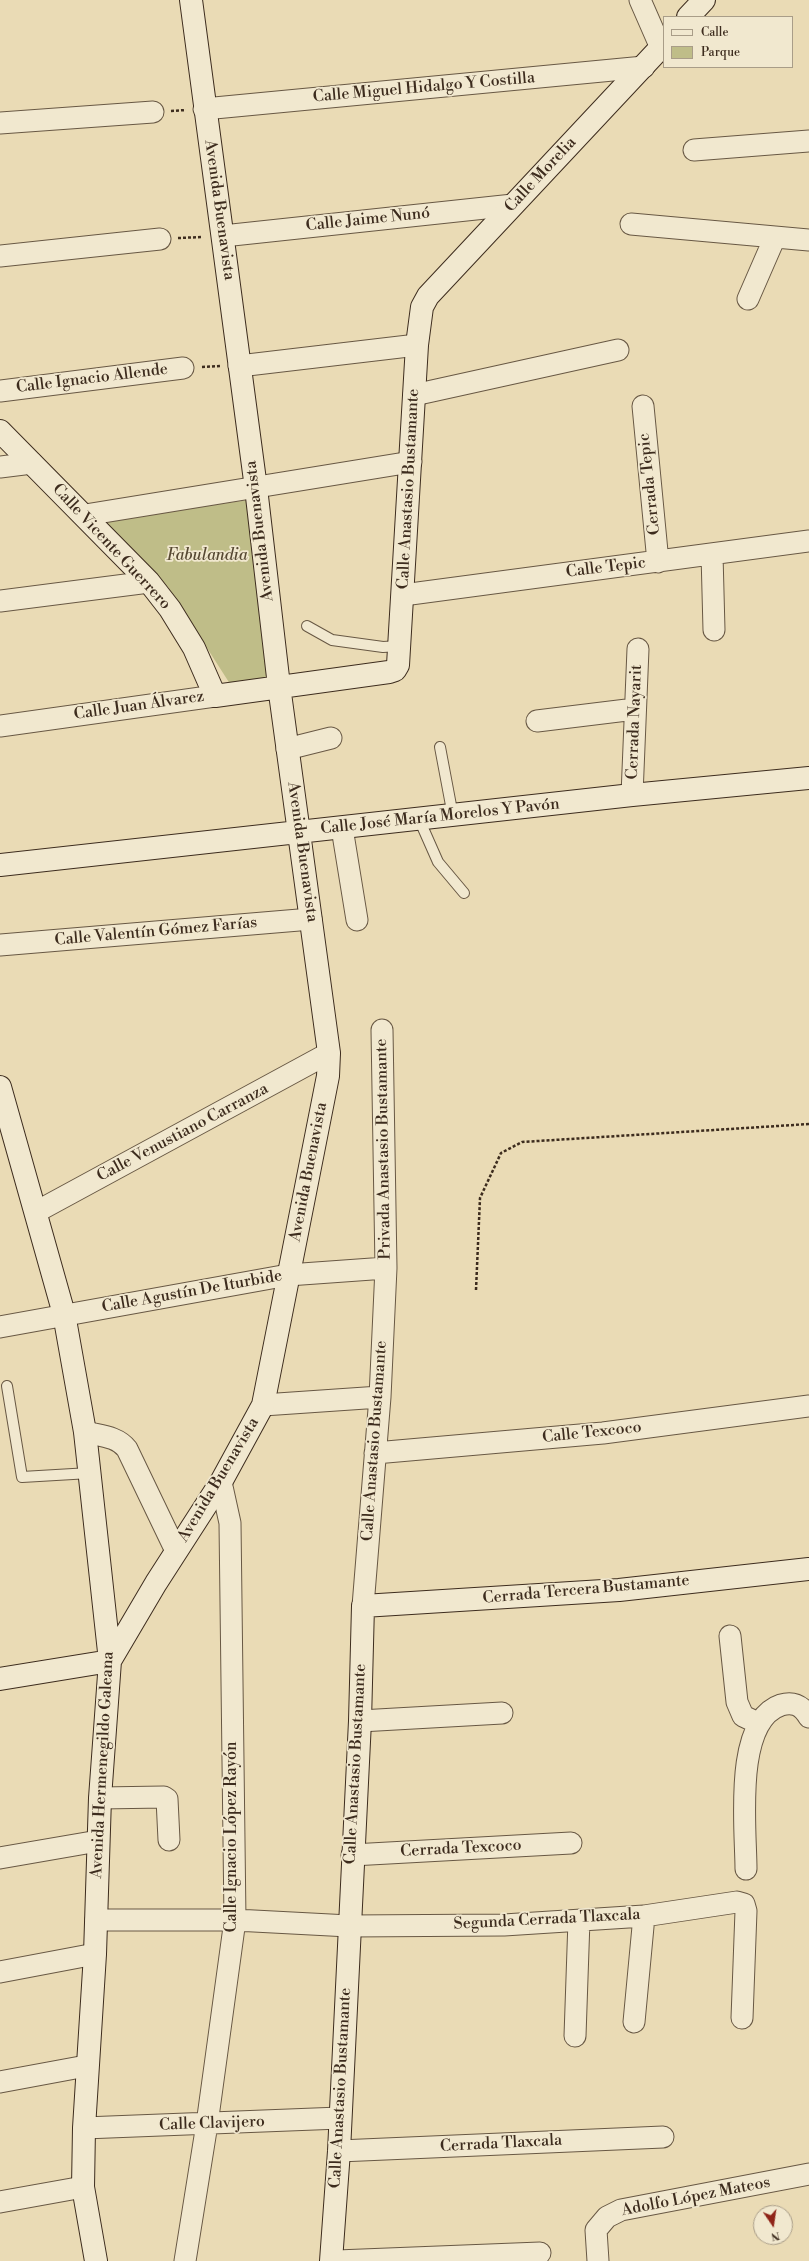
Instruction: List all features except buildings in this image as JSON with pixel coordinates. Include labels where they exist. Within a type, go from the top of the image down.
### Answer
[{"type":"main road","name":"Avenida Buenavista","points":[[110,1661],[176,1551],[221,1482],[263,1405],[328,1076],[329,1054],[287,749],[256,488],[223,236],[204,109],[191,0]]},
{"type":"main road","points":[[689,16],[704,0]]},
{"type":"main road","name":"Calle Morelia","points":[[422,307],[428,296],[512,205],[644,67],[662,46]]},
{"type":"main road","name":"Calle Anastasio Bustamante","points":[[279,686],[389,672],[395,670],[398,665],[417,345],[422,307]]},
{"type":"main road","name":"Calle Vicente Guerrero","points":[[0,431],[149,582],[170,609],[194,648],[215,696]]},
{"type":"main road","name":"Calle Juan Álvarez","points":[[215,696],[279,686]]},
{"type":"main road","name":"Calle José María Morelos Y Pavón","points":[[0,865],[632,795],[809,778]]},
{"type":"main road","name":"Avenida Hermenegildo Galeana","points":[[0,1087],[64,1314],[85,1432],[110,1661],[100,1798],[96,1920],[86,2066],[84,2128],[84,2187],[96,2261]]},
{"type":"main road","name":"Cerrada Tercera Bustamante","points":[[363,1606],[619,1590],[809,1570]]},
{"type":"main road","name":"Calle Anastasio Bustamante","points":[[331,2261],[339,2151],[352,1855],[360,1722],[363,1606]]},
{"type":"main road","points":[[0,1679],[110,1661]]},
{"type":"street","points":[[640,0],[662,46]]},
{"type":"street","name":"Calle Miguel Hidalgo Y Costilla","points":[[204,109],[644,67]]},
{"type":"street","points":[[0,123],[153,112]]},
{"type":"street","points":[[694,150],[809,141]]},
{"type":"street","name":"Calle Jaime Nunó","points":[[223,236],[512,205]]},
{"type":"street","points":[[631,224],[809,240]]},
{"type":"street","points":[[748,298],[775,237]]},
{"type":"street","points":[[0,256],[160,239]]},
{"type":"street","points":[[239,366],[417,345]]},
{"type":"street","points":[[414,395],[618,350]]},
{"type":"street","name":"Calle Ignacio Allende","points":[[0,391],[183,368]]},
{"type":"street","name":"Cerrada Tepic","points":[[643,406],[658,562]]},
{"type":"street","points":[[84,515],[411,462]]},
{"type":"street","points":[[0,467],[32,463]]},
{"type":"street","name":"Calle Tepic","points":[[402,595],[809,541]]},
{"type":"street","points":[[712,554],[714,630]]},
{"type":"street","points":[[0,601],[149,582]]},
{"type":"street","name":"Cerrada Nayarit","points":[[632,795],[638,649]]},
{"type":"street","name":"Calle Juan Álvarez","points":[[0,726],[215,696]]},
{"type":"street","points":[[537,720],[635,709]]},
{"type":"street","points":[[287,749],[331,738]]},
{"type":"street","points":[[342,828],[357,920]]},
{"type":"street","name":"Calle Valentín Gómez Farías","points":[[0,945],[311,919]]},
{"type":"street","name":"Privada Anastasio Bustamante","points":[[382,1030],[386,1268]]},
{"type":"street","name":"Calle Venustiano Carranza","points":[[36,1212],[329,1054]]},
{"type":"street","name":"Calle Agustín De Iturbide","points":[[0,1328],[64,1314],[288,1275],[386,1268]]},
{"type":"street","name":"Calle Anastasio Bustamante","points":[[363,1606],[380,1397],[386,1268]]},
{"type":"street","points":[[263,1405],[380,1397]]},
{"type":"street","name":"Calle Texcoco","points":[[375,1453],[603,1433],[809,1406]]},
{"type":"street","points":[[85,1432],[113,1438],[121,1442],[127,1449],[176,1551]]},
{"type":"street","name":"Calle Ignacio López Rayón","points":[[185,2261],[207,2124],[235,1920],[230,1523],[221,1482]]},
{"type":"street","points":[[730,1636],[737,1702],[743,1716],[758,1723]]},
{"type":"street","points":[[746,1869],[746,1764],[751,1741],[758,1723],[777,1707],[788,1703],[802,1707],[809,1716]]},
{"type":"street","points":[[360,1722],[502,1713]]},
{"type":"street","points":[[100,1798],[164,1797],[166,1799],[169,1840]]},
{"type":"street","points":[[0,1858],[98,1841]]},
{"type":"street","name":"Cerrada Texcoco","points":[[352,1855],[571,1843]]},
{"type":"street","name":"Segunda Cerrada Tlaxcala","points":[[96,1920],[235,1920],[349,1926],[504,1925],[644,1916],[737,1902],[744,1904],[746,1911],[742,2018]]},
{"type":"street","points":[[634,2022],[644,1916]]},
{"type":"street","points":[[575,2036],[579,1920]]},
{"type":"street","points":[[0,1972],[94,1954]]},
{"type":"street","points":[[0,2082],[86,2066]]},
{"type":"street","name":"Calle Clavijero","points":[[84,2128],[340,2118]]},
{"type":"street","name":"Cerrada Tlaxcala","points":[[339,2151],[663,2137]]},
{"type":"street","name":"Adolfo López Mateos","points":[[598,2261],[596,2230],[607,2217],[621,2210],[809,2174]]},
{"type":"street","points":[[0,2202],[84,2187]]},
{"type":"street","points":[[337,2261],[540,2253]]},
{"type":"lane","points":[[307,626],[332,640],[383,647],[399,646]]},
{"type":"lane","points":[[440,747],[453,816]]},
{"type":"lane","points":[[419,819],[438,862],[464,893]]},
{"type":"lane","points":[[7,1386],[22,1476],[90,1473]]},
{"type":"path","points":[[153,112],[204,109]]},
{"type":"path","points":[[160,239],[223,236]]},
{"type":"path","points":[[183,368],[239,366]]},
{"type":"path","points":[[476,1290],[480,1198],[501,1153],[522,1142],[809,1124]]},
{"type":"green space","name":"Fabulandia","points":[[249,500],[274,681],[232,687],[168,587],[104,520]]}]
